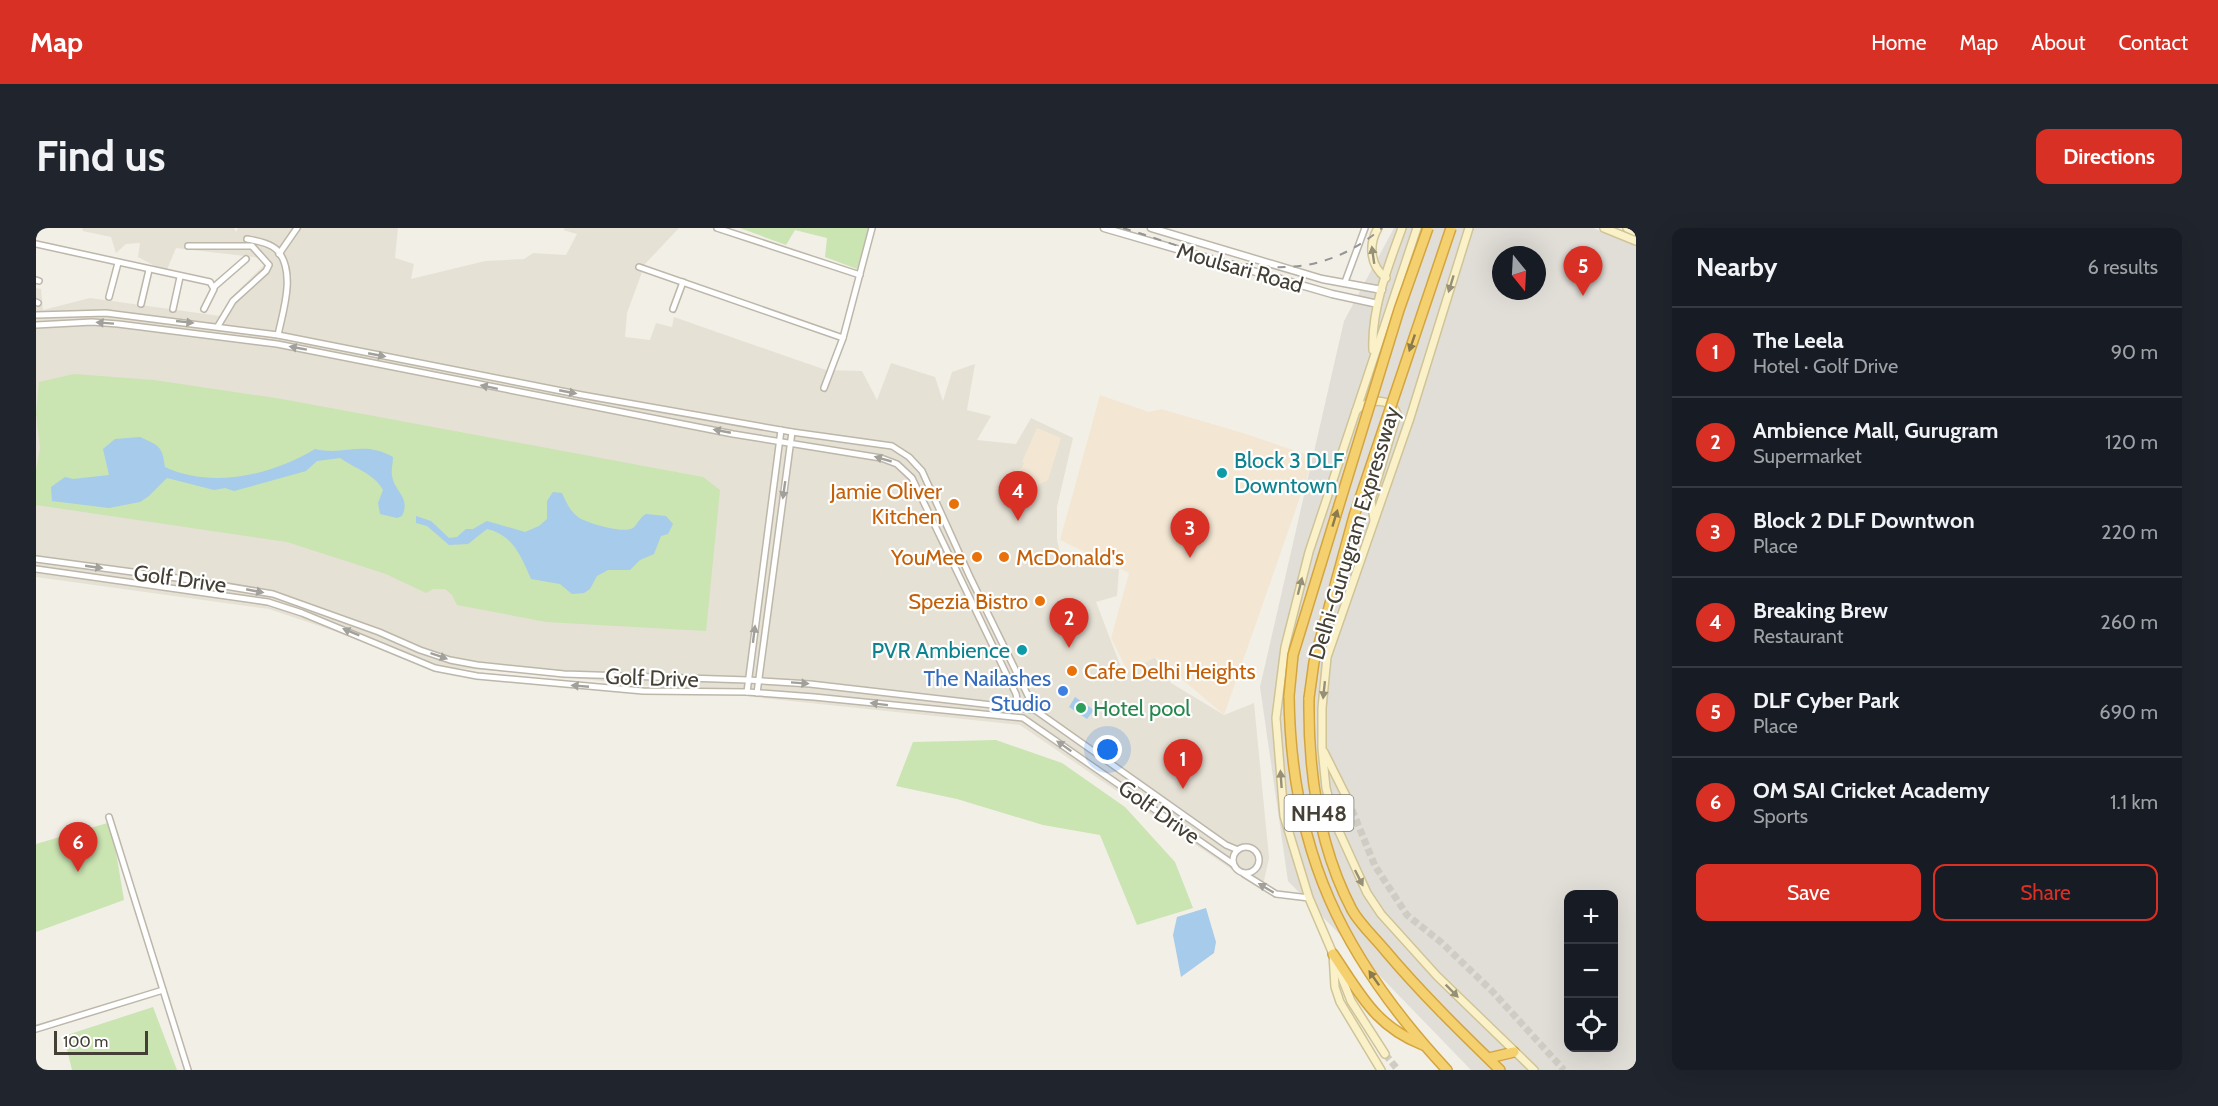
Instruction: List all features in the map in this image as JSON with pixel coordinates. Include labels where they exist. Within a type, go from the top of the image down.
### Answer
[{"type":"highway","name":"Delhi-Gurugram Expressway","points":[[1428,228],[1399,310],[1293,655],[1289,696],[1292,763],[1299,807],[1323,889],[1344,934],[1407,1026],[1447,1070]]},
{"type":"highway","name":"Delhi-Gurugram Expressway","points":[[1451,228],[1354,516],[1314,662],[1309,698],[1312,776],[1334,868],[1353,911],[1412,982],[1500,1070]]},
{"type":"highway","points":[[1333,954],[1369,1007],[1387,1027],[1401,1037],[1425,1046]]},
{"type":"highway","points":[[1488,1058],[1514,1052]]},
{"type":"main road","points":[[1378,228],[1373,239],[1372,255],[1377,269],[1386,278]]},
{"type":"main road","points":[[1373,356],[1372,334],[1378,304],[1402,228]]},
{"type":"main road","points":[[1385,1054],[1347,993],[1309,898],[1284,816],[1276,718],[1285,647],[1309,552],[1417,228]]},
{"type":"main road","points":[[1469,228],[1375,521],[1328,657],[1322,708],[1322,748],[1331,806],[1351,862],[1366,892],[1398,933],[1534,1070]]},
{"type":"main road","points":[[1604,228],[1636,241]]},
{"type":"main road","points":[[1627,228],[1636,232]]},
{"type":"main road","points":[[1355,413],[1365,403],[1377,401],[1393,408],[1397,414],[1371,500],[1375,521]]},
{"type":"main road","points":[[1322,748],[1348,800]]},
{"type":"main road","points":[[1333,954],[1335,987],[1340,1002],[1381,1070]]},
{"type":"street","points":[[279,254],[297,228]]},
{"type":"street","points":[[717,228],[860,276]]},
{"type":"street","points":[[824,388],[843,338],[872,228]]},
{"type":"street","name":"Moulsari Road","points":[[1104,228],[1378,304]]},
{"type":"street","name":"Moulsari Road","points":[[1151,228],[1322,279],[1365,285],[1382,290]]},
{"type":"street","points":[[1345,282],[1365,228]]},
{"type":"street","points":[[247,239],[267,244],[279,254],[284,263],[286,294],[278,335]]},
{"type":"street","points":[[36,244],[210,282],[215,286]]},
{"type":"street","points":[[188,246],[252,246],[269,265],[266,271],[233,301],[219,326]]},
{"type":"street","points":[[204,309],[215,286],[246,259]]},
{"type":"street","points":[[109,297],[118,263]]},
{"type":"street","points":[[639,267],[843,338]]},
{"type":"street","points":[[141,304],[149,270]]},
{"type":"street","points":[[173,309],[180,277]]},
{"type":"street","points":[[673,309],[683,282]]},
{"type":"street","points":[[1365,285],[1369,293],[1366,302]]},
{"type":"street","points":[[36,315],[106,314],[278,335],[681,413],[892,446],[918,465],[1035,710]]},
{"type":"street","points":[[36,325],[92,322],[207,334],[324,352],[516,392],[881,458],[907,472],[1016,694],[1023,718]]},
{"type":"street","points":[[207,334],[209,325]]},
{"type":"street","points":[[516,392],[517,383]]},
{"type":"street","points":[[680,423],[681,413]]},
{"type":"street","points":[[747,692],[781,430]]},
{"type":"street","points":[[757,693],[792,432]]},
{"type":"street","name":"Golf Drive","points":[[36,559],[187,579],[273,594],[450,660],[477,665],[617,677],[759,680],[852,688],[1035,710],[1226,845],[1238,850]]},
{"type":"street","name":"Golf Drive","points":[[36,569],[267,602],[376,642],[435,668],[477,676],[643,691],[747,692],[1023,718],[1233,864]]},
{"type":"street","points":[[376,642],[379,632]]},
{"type":"street","points":[[849,700],[852,688]]},
{"type":"street","points":[[110,817],[188,1070]]},
{"type":"street","points":[[1244,874],[1258,867],[1259,856],[1250,847],[1238,850],[1233,864],[1237,870],[1276,894],[1309,898]]},
{"type":"street","points":[[36,1029],[163,990]]},
{"type":"shaded area","points":[[82,228],[234,228],[236,232],[238,228],[398,228],[395,258],[414,264],[411,279],[485,261],[524,259],[533,253],[566,255],[577,234],[563,230],[565,228],[679,228],[645,264],[627,313],[625,337],[650,340],[656,323],[672,327],[674,317],[826,370],[862,371],[877,400],[891,363],[935,377],[943,401],[952,372],[975,364],[967,410],[991,416],[977,440],[1016,444],[1031,418],[1073,438],[1057,507],[1057,540],[1063,565],[1119,569],[1117,596],[1096,602],[1124,675],[1153,654],[1171,683],[1224,715],[1254,703],[1269,858],[1262,890],[1020,725],[525,673],[441,667],[269,609],[36,577],[36,288],[41,289],[43,310],[90,298],[220,316],[233,296],[270,259],[176,248],[166,272],[138,257],[140,243],[126,244],[116,253],[111,237],[83,231]]},
{"type":"shaded area","points":[[1394,228],[1593,228],[1636,245],[1636,1070],[1471,1070],[1288,881],[1260,687],[1344,321]]},
{"type":"shaded area","points":[[1100,395],[1149,412],[1161,409],[1314,457],[1224,715],[1156,657],[1128,672],[1111,638],[1129,573],[1060,540]]},
{"type":"shaded area","points":[[1037,428],[1061,438],[1048,480],[1023,493],[1014,470],[1022,468],[1024,463],[1022,462]]},
{"type":"green space","points":[[740,228],[869,228],[857,269],[825,257],[827,238],[795,230],[786,245]]},
{"type":"green space","points":[[74,374],[154,380],[282,399],[703,477],[720,490],[706,631],[546,622],[457,605],[452,595],[445,589],[433,589],[426,593],[386,574],[287,542],[36,505],[36,470],[40,448],[36,414],[39,382]]},
{"type":"green space","points":[[996,740],[1062,763],[1125,807],[1175,862],[1193,908],[1137,925],[1100,835],[1043,825],[957,799],[896,786],[913,742]]},
{"type":"green space","points":[[111,822],[124,900],[36,932],[36,844]]},
{"type":"green space","points":[[153,1007],[177,1070],[72,1070],[64,1036]]},
{"type":"water","points":[[140,437],[152,442],[161,450],[165,467],[183,474],[202,477],[222,478],[261,472],[280,466],[315,449],[336,451],[363,449],[382,452],[393,457],[392,476],[404,499],[404,510],[402,516],[397,518],[380,514],[378,503],[383,490],[379,484],[370,475],[340,458],[317,461],[306,471],[234,491],[225,488],[214,490],[167,478],[140,502],[109,508],[52,501],[51,487],[65,477],[73,479],[109,475],[103,449],[115,439]]},
{"type":"water","points":[[553,492],[562,493],[570,509],[578,517],[605,527],[622,530],[633,528],[646,514],[666,516],[673,524],[668,534],[661,536],[654,554],[640,560],[630,570],[608,570],[597,576],[590,589],[584,593],[572,594],[560,584],[531,579],[524,562],[510,541],[496,532],[487,529],[468,544],[449,545],[427,526],[416,523],[416,516],[431,521],[449,538],[457,537],[466,529],[473,529],[487,521],[525,532],[539,526],[547,519],[547,501]]},
{"type":"water","name":"Hotel pool","points":[[1075,697],[1094,710],[1087,719],[1069,707]]},
{"type":"water","points":[[1206,908],[1216,942],[1214,953],[1181,977],[1173,935],[1177,917]]},
{"type":"tunnel","points":[[1348,800],[1375,866],[1407,915],[1442,943],[1492,991],[1564,1070]]},
{"type":"tunnel","points":[[1385,1054],[1398,1070]]},
{"type":"railway","points":[[1123,228],[1223,259],[1255,266],[1287,267],[1319,262],[1350,250],[1382,228]]},
{"type":"place","name":"DLF Cyber Park","points":[[1583,296]]},
{"type":"place","name":"Block 3 DLF Downtown","points":[[1222,473]]},
{"type":"place","name":"Jamie Oliver Kitchen","points":[[954,504]]},
{"type":"place","name":"Breaking Brew","points":[[1018,521]]},
{"type":"place","name":"YouMee","points":[[977,557]]},
{"type":"place","name":"McDonald's","points":[[1004,557]]},
{"type":"place","name":"Block 2 DLF Downtwon","points":[[1190,558]]},
{"type":"place","name":"Spezia Bistro","points":[[1040,601]]},
{"type":"place","name":"Ambience Mall, Gurugram","points":[[1069,648]]},
{"type":"place","name":"PVR Ambience","points":[[1022,650]]},
{"type":"place","name":"Cafe Delhi Heights","points":[[1072,671]]},
{"type":"place","name":"The Nailashes Studio","points":[[1063,691]]},
{"type":"place","name":"Hotel pool","points":[[1081,708]]},
{"type":"place","name":"The Leela","points":[[1183,789]]},
{"type":"place","name":"OM SAI Cricket Academy","points":[[78,872]]}]
